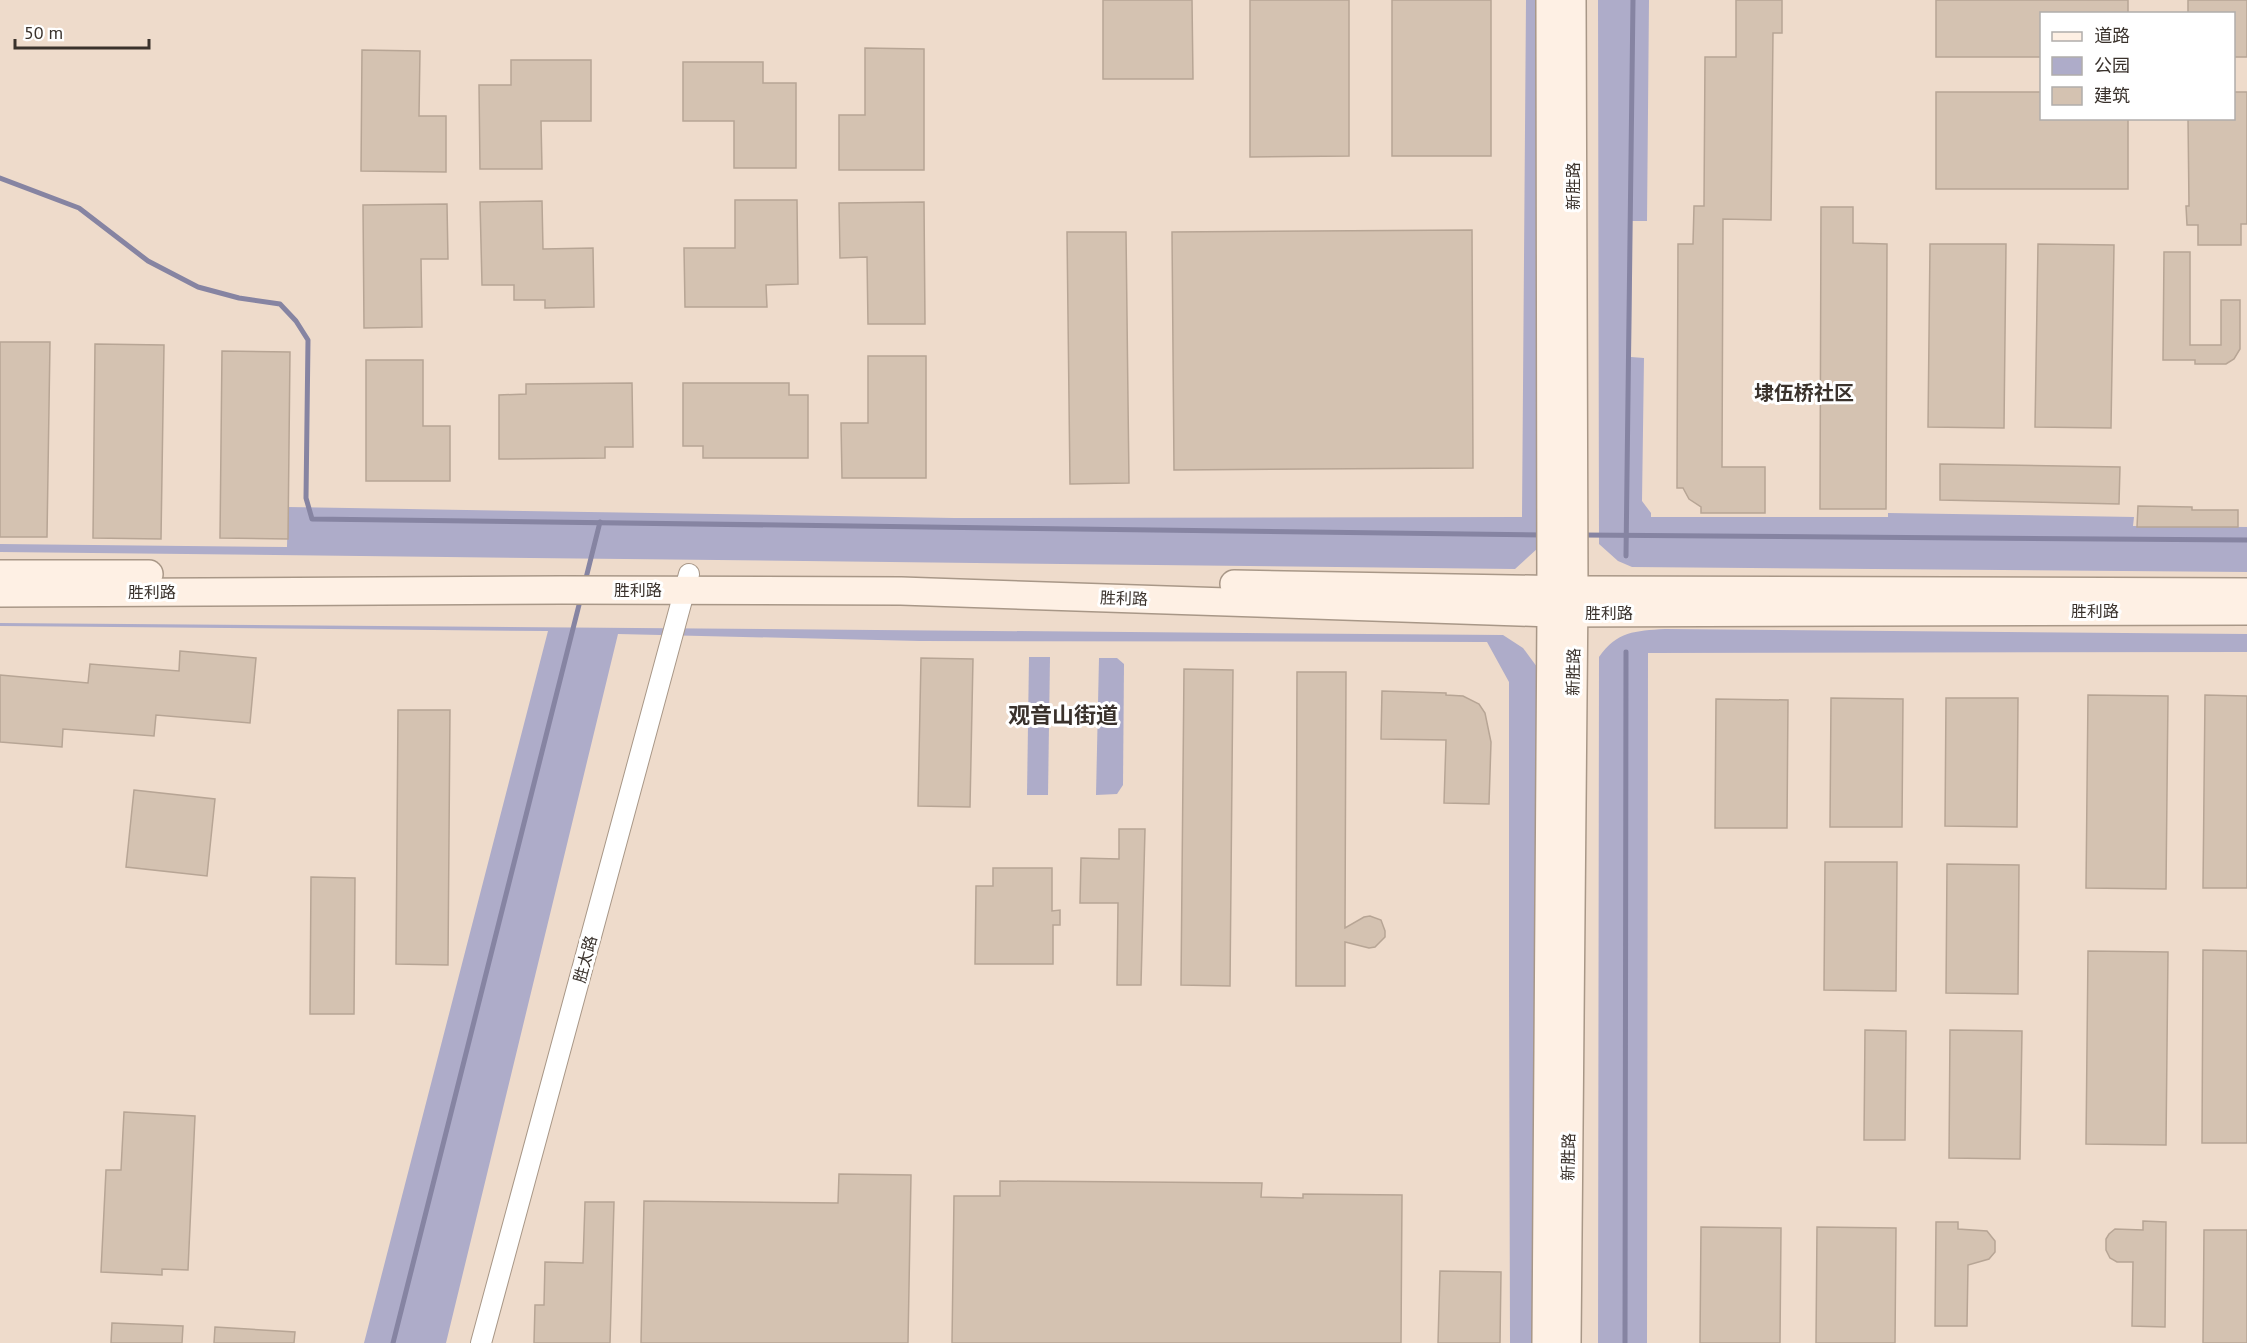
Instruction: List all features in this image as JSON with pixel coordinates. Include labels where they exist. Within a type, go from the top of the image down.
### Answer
[{"type":"street","name":"新胜路","points":[[1550,0],[1562,602],[1567,1343]]},
{"type":"street","name":"新胜路","points":[[1546,1343],[1572,0]]},
{"type":"street","name":"胜利路","points":[[0,574],[687,583],[901,575],[1562,602],[2247,611]]},
{"type":"street","name":"胜利路","points":[[0,593],[562,581]]},
{"type":"street","name":"胜太路","points":[[481,1343],[687,583]]},
{"type":"street","name":"胜利路","points":[[1562,602],[2247,592]]},
{"type":"green space","points":[[1526,0],[1538,0],[1538,548],[1515,569],[0,552],[0,544],[287,547],[288,507],[954,518],[1522,517]]},
{"type":"green space","points":[[1598,0],[1649,0],[1647,221],[1632,221],[1631,357],[1644,358],[1642,501],[1651,513],[1651,517],[1888,517],[1888,513],[2134,517],[2133,526],[2247,527],[2247,572],[1632,567],[1618,561],[1599,544]]},
{"type":"green space","points":[[0,623],[1503,635],[1523,648],[1540,671],[1538,1343],[1510,1343],[1509,682],[1487,642],[920,641],[618,634],[446,1343],[364,1343],[548,631],[0,626]]},
{"type":"green space","points":[[1665,629],[2247,634],[2247,652],[1648,653],[1647,1343],[1598,1343],[1599,657],[1620,637],[1636,632]]},
{"type":"green space","points":[[1029,657],[1050,657],[1048,795],[1027,795]]},
{"type":"green space","points":[[1099,658],[1117,658],[1124,664],[1123,785],[1117,794],[1096,795]]},
{"type":"building","points":[[1103,0],[1192,0],[1193,79],[1103,79]]},
{"type":"building","points":[[1250,0],[1349,0],[1349,156],[1250,157]]},
{"type":"building","points":[[1392,0],[1491,0],[1491,156],[1392,156]]},
{"type":"building","points":[[1736,0],[1782,0],[1782,33],[1773,33],[1771,220],[1723,219],[1722,467],[1765,467],[1765,513],[1701,513],[1701,507],[1689,499],[1683,488],[1677,488],[1678,244],[1693,244],[1694,206],[1704,206],[1705,57],[1736,57]]},
{"type":"building","points":[[1936,0],[2128,0],[2128,12],[2040,12],[2040,57],[1936,57]]},
{"type":"building","points":[[2188,0],[2247,0],[2247,57],[2235,57],[2235,12],[2188,12]]},
{"type":"building","points":[[865,48],[924,49],[924,170],[839,170],[839,115],[865,115]]},
{"type":"building","points":[[362,50],[420,51],[419,116],[446,116],[446,172],[361,171]]},
{"type":"building","points":[[511,60],[591,60],[591,121],[541,121],[542,169],[480,169],[479,85],[511,85]]},
{"type":"building","points":[[683,62],[763,62],[763,83],[796,83],[796,168],[734,168],[734,121],[683,121]]},
{"type":"building","points":[[1936,92],[2040,92],[2040,120],[2128,120],[2128,189],[1936,189]]},
{"type":"building","points":[[2235,92],[2247,92],[2247,224],[2241,224],[2241,245],[2198,245],[2198,225],[2187,225],[2186,206],[2189,206],[2188,120],[2235,120]]},
{"type":"building","points":[[735,200],[797,200],[798,284],[766,285],[767,307],[685,307],[684,248],[735,248]]},
{"type":"building","points":[[542,201],[543,249],[593,248],[594,307],[545,308],[545,300],[514,300],[514,285],[482,285],[480,202]]},
{"type":"building","points":[[924,202],[925,324],[868,324],[867,257],[840,258],[839,203]]},
{"type":"building","points":[[447,204],[448,259],[421,259],[422,327],[364,328],[363,205]]},
{"type":"building","points":[[1821,207],[1853,207],[1853,243],[1887,244],[1886,509],[1820,509]]},
{"type":"building","points":[[1472,230],[1473,468],[1174,470],[1172,232]]},
{"type":"building","points":[[1067,232],[1126,232],[1129,483],[1070,484]]},
{"type":"building","points":[[1930,244],[2006,244],[2004,428],[1928,427]]},
{"type":"building","points":[[2038,244],[2114,245],[2111,428],[2035,427]]},
{"type":"building","points":[[2164,252],[2190,252],[2190,345],[2221,345],[2221,300],[2240,300],[2240,349],[2234,359],[2226,364],[2195,364],[2195,360],[2163,360]]},
{"type":"building","points":[[0,342],[50,342],[47,537],[0,537]]},
{"type":"building","points":[[95,344],[164,345],[161,539],[93,538]]},
{"type":"building","points":[[222,351],[290,352],[288,539],[220,538]]},
{"type":"building","points":[[868,356],[926,356],[926,478],[842,478],[841,423],[868,423]]},
{"type":"building","points":[[366,360],[423,360],[423,426],[450,426],[450,481],[366,481]]},
{"type":"building","points":[[632,383],[633,447],[605,447],[605,458],[499,459],[499,395],[526,394],[526,384]]},
{"type":"building","points":[[683,383],[789,383],[789,395],[808,395],[808,458],[703,458],[703,446],[683,446]]},
{"type":"building","points":[[1940,464],[2120,467],[2119,504],[1940,500]]},
{"type":"building","points":[[2138,506],[2192,507],[2192,510],[2238,510],[2238,527],[2137,527]]},
{"type":"building","points":[[180,651],[256,658],[250,723],[156,715],[154,736],[63,729],[62,747],[0,742],[0,675],[88,683],[90,664],[179,671]]},
{"type":"building","points":[[921,658],[973,659],[970,807],[918,806]]},
{"type":"building","points":[[1184,669],[1233,670],[1230,986],[1181,985]]},
{"type":"building","points":[[1297,672],[1346,672],[1345,928],[1370,916],[1381,920],[1385,937],[1375,947],[1369,948],[1345,942],[1345,986],[1296,986]]},
{"type":"building","points":[[1382,691],[1446,693],[1446,695],[1463,696],[1479,704],[1485,713],[1491,742],[1489,804],[1444,803],[1446,740],[1381,739]]},
{"type":"building","points":[[2088,695],[2168,696],[2166,889],[2086,888]]},
{"type":"building","points":[[2205,695],[2247,696],[2247,888],[2203,888]]},
{"type":"building","points":[[1831,698],[1903,699],[1902,827],[1830,827]]},
{"type":"building","points":[[1946,698],[2018,698],[2017,827],[1945,826]]},
{"type":"building","points":[[1716,699],[1788,700],[1787,828],[1715,828]]},
{"type":"building","points":[[398,710],[450,710],[448,965],[396,964]]},
{"type":"building","points":[[134,790],[215,799],[207,876],[126,867]]},
{"type":"building","points":[[1119,829],[1145,829],[1141,985],[1117,985],[1118,903],[1080,903],[1081,858],[1119,859]]},
{"type":"building","points":[[1825,862],[1897,862],[1896,991],[1824,990]]},
{"type":"building","points":[[1947,864],[2019,865],[2018,994],[1946,993]]},
{"type":"building","points":[[993,868],[1052,868],[1052,911],[1060,910],[1060,925],[1053,925],[1053,964],[975,964],[976,886],[993,886]]},
{"type":"building","points":[[311,877],[355,878],[354,1014],[310,1014]]},
{"type":"building","points":[[2203,950],[2247,951],[2247,1143],[2202,1143]]},
{"type":"building","points":[[2088,951],[2168,952],[2166,1145],[2086,1144]]},
{"type":"building","points":[[1865,1030],[1906,1031],[1905,1140],[1864,1140]]},
{"type":"building","points":[[1950,1030],[2022,1031],[2020,1159],[1949,1158]]},
{"type":"building","points":[[124,1112],[195,1116],[188,1270],[162,1269],[162,1275],[101,1272],[106,1170],[121,1170]]},
{"type":"building","points":[[839,1174],[911,1175],[908,1343],[641,1343],[644,1201],[838,1203]]},
{"type":"building","points":[[1000,1181],[1262,1183],[1261,1197],[1303,1198],[1303,1194],[1402,1195],[1401,1343],[952,1343],[954,1196],[1000,1196]]},
{"type":"building","points":[[585,1202],[614,1202],[610,1343],[534,1343],[535,1305],[544,1305],[545,1262],[583,1263]]},
{"type":"building","points":[[2143,1221],[2166,1222],[2165,1327],[2132,1326],[2133,1262],[2117,1262],[2110,1258],[2106,1250],[2106,1239],[2115,1229],[2143,1230]]},
{"type":"building","points":[[1936,1222],[1958,1222],[1958,1229],[1987,1231],[1995,1241],[1995,1252],[1989,1259],[1968,1265],[1967,1326],[1935,1326]]},
{"type":"building","points":[[1701,1227],[1781,1228],[1780,1343],[1700,1343]]},
{"type":"building","points":[[1817,1227],[1896,1228],[1895,1343],[1816,1343]]},
{"type":"building","points":[[2204,1230],[2247,1230],[2247,1343],[2203,1343]]},
{"type":"building","points":[[1440,1271],[1501,1272],[1500,1343],[1438,1343]]},
{"type":"building","points":[[112,1323],[183,1326],[182,1343],[111,1343]]},
{"type":"building","points":[[215,1327],[295,1332],[294,1343],[214,1343]]},
{"type":"waterway","points":[[1626,556],[1633,0]]},
{"type":"waterway","points":[[0,178],[79,208],[148,261],[198,287],[239,298],[280,304],[296,321],[308,340],[306,498],[312,519],[1543,535]]},
{"type":"waterway","points":[[585,582],[600,522]]},
{"type":"waterway","points":[[1583,535],[2247,540]]},
{"type":"waterway","points":[[393,1343],[581,597]]},
{"type":"waterway","points":[[1625,1343],[1626,652]]},
{"type":"district","name":"埭伍桥社区","points":[[1804,393]]},
{"type":"district","name":"观音山街道","points":[[1063,715]]}]
